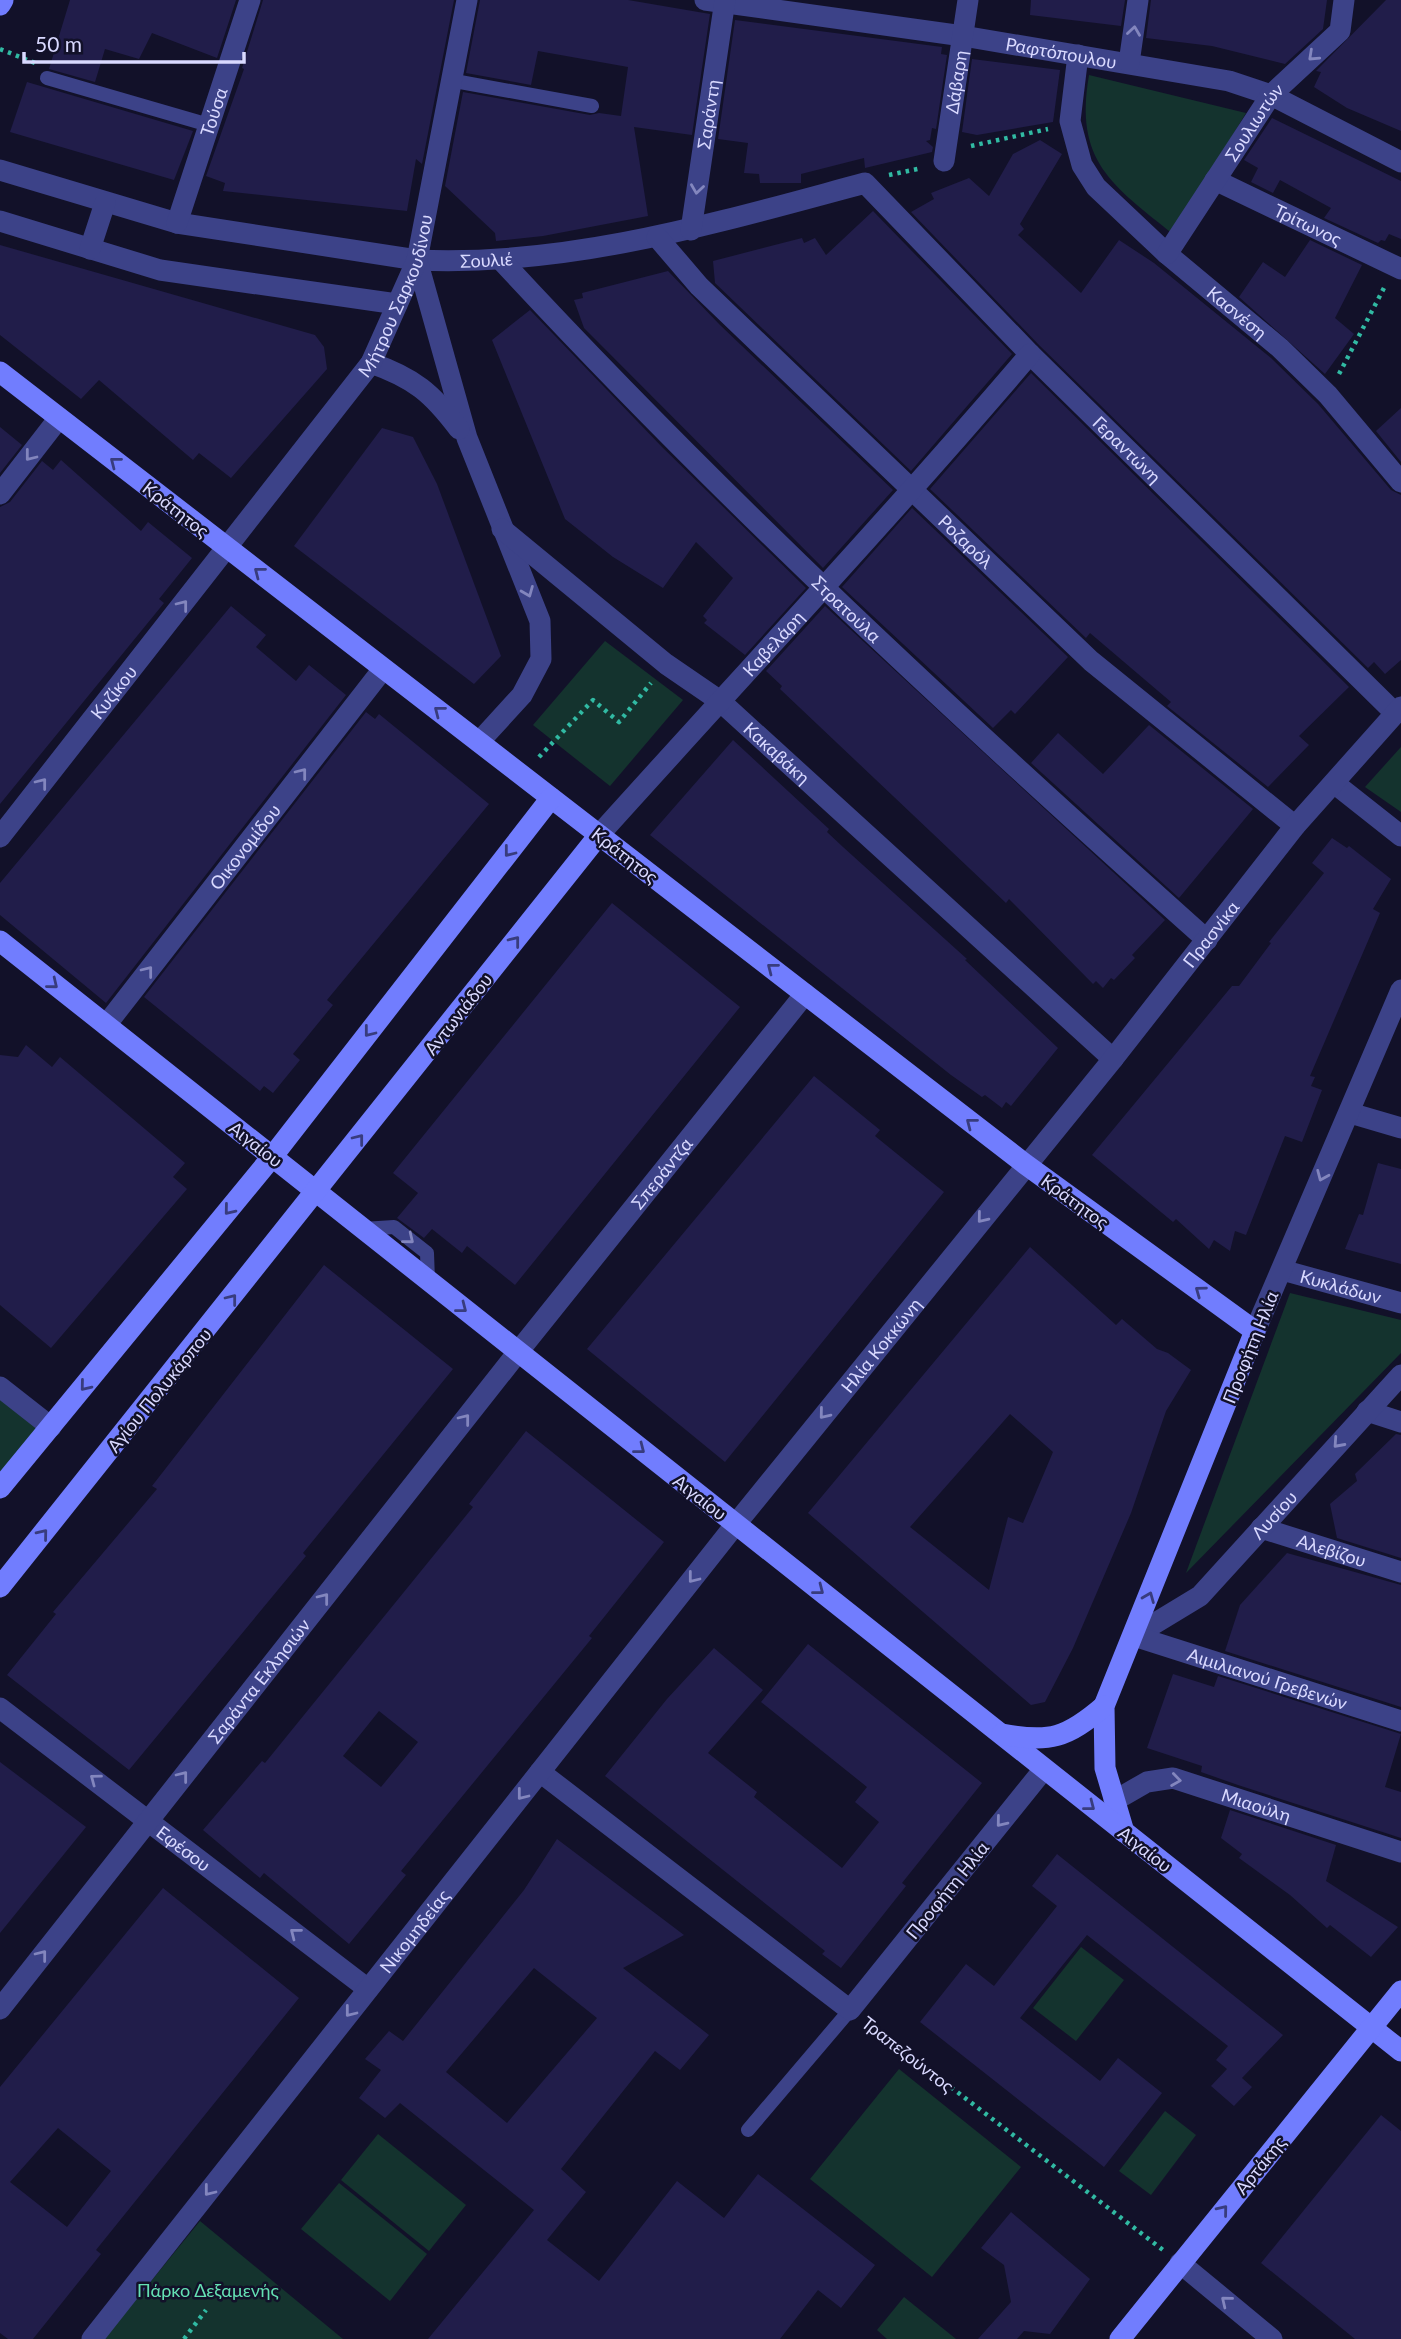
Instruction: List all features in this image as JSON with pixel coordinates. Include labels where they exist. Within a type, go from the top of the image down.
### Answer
[{"type":"street","points":[[0,5],[3,0]]},
{"type":"street","name":"Τούσα","points":[[177,223],[250,0]]},
{"type":"street","name":"Μήτρου Σαρκουδίνου","points":[[228,548],[371,363],[417,260],[449,80],[467,0]]},
{"type":"street","name":"Δάβαρη","points":[[944,161],[968,0]]},
{"type":"street","points":[[1129,63],[1138,0]]},
{"type":"street","name":"Σουλιωτών","points":[[1167,254],[1271,95],[1340,31],[1344,0]]},
{"type":"street","name":"Ραφτόπουλου","points":[[718,1],[963,36],[1229,81],[1271,95],[1401,162]]},
{"type":"street","name":"Σαράντη","points":[[691,230],[718,1]]},
{"type":"street","name":"Κασνέση","points":[[1078,55],[1070,101],[1074,144],[1096,187],[1167,254],[1280,348],[1328,395],[1401,482]]},
{"type":"street","name":"Σουλιέ","points":[[0,170],[177,223],[417,260],[502,261],[657,237],[865,183]]},
{"type":"street","name":"Τρίτωνος","points":[[1215,180],[1398,268]]},
{"type":"street","name":"Γεραντώνη","points":[[865,183],[1030,354],[1398,710]]},
{"type":"street","points":[[89,249],[105,203]]},
{"type":"street","points":[[0,221],[160,270],[397,304]]},
{"type":"street","name":"Ροζαρόλ","points":[[657,237],[699,286],[1091,661],[1295,826]]},
{"type":"street","name":"Κακαβάκη","points":[[417,260],[467,438],[502,528],[666,664],[720,701],[1113,1059]]},
{"type":"street","name":"Στρατούλα","points":[[502,261],[821,588],[965,724],[1207,940]]},
{"type":"street","name":"Καβελάρη","points":[[599,835],[912,491],[1030,354]]},
{"type":"street","name":"Κακαβάκη","points":[[371,363],[398,372],[436,398],[467,438]]},
{"type":"street","name":"Κράτητος","points":[[0,372],[1025,1164],[1255,1332]]},
{"type":"street","points":[[0,494],[59,418]]},
{"type":"street","points":[[479,742],[522,695],[541,659],[540,621],[502,528]]},
{"type":"street","name":"Κυζίκου","points":[[0,837],[228,548]]},
{"type":"street","name":"Οικονομίδου","points":[[106,1025],[383,668]]},
{"type":"street","name":"Πρασνίκα","points":[[1025,1164],[1113,1059],[1295,826],[1398,710]]},
{"type":"street","points":[[1334,783],[1401,836]]},
{"type":"street","points":[[0,1488],[272,1157],[551,798]]},
{"type":"street","name":"Αντωνιάδου","points":[[316,1192],[599,835]]},
{"type":"street","name":"Αιγαίου","points":[[0,941],[1401,2051]]},
{"type":"street","name":"Προφήτη Ηλία","points":[[1124,1832],[1103,1756],[1104,1706],[1255,1332],[1401,990]]},
{"type":"street","name":"Σπεράντζα","points":[[518,1352],[805,994]]},
{"type":"street","points":[[1350,1113],[1401,1128]]},
{"type":"street","name":"Ηλία Κοκκώνη","points":[[736,1525],[1025,1164]]},
{"type":"street","name":"Αγίου Πολυκάρπου","points":[[0,1587],[316,1192]]},
{"type":"street","name":"Κυκλάδων","points":[[1282,1270],[1401,1303]]},
{"type":"street","name":"Σαράντα Εκλησιών","points":[[0,2008],[518,1352]]},
{"type":"street","name":"Λυσίου","points":[[1134,1636],[1200,1595],[1401,1375]]},
{"type":"street","points":[[0,1387],[51,1427]]},
{"type":"street","points":[[1367,1411],[1401,1422]]},
{"type":"street","name":"Νικομηδείας","points":[[92,2339],[736,1525]]},
{"type":"street","name":"Αλεβίζου","points":[[1261,1528],[1401,1572]]},
{"type":"street","name":"Αιμιλιανού Γρεβενών","points":[[1134,1636],[1401,1721]]},
{"type":"street","name":"Προφήτη Ηλία","points":[[999,1733],[1034,1740],[1057,1738],[1081,1726],[1104,1706]]},
{"type":"street","name":"Εφέσου","points":[[0,1708],[368,1989]]},
{"type":"street","name":"Προφήτη Ηλία","points":[[850,2010],[1044,1769]]},
{"type":"street","name":"Τραπεζούντος","points":[[540,1772],[850,2010]]},
{"type":"street","name":"Μιαούλη","points":[[1114,1801],[1147,1782],[1173,1778],[1401,1852]]},
{"type":"street","name":"Αρτάκης","points":[[1120,2339],[1401,1991]]},
{"type":"street","points":[[1180,2263],[1272,2339]]},
{"type":"lane","points":[[47,78],[209,125]]},
{"type":"lane","points":[[449,80],[592,106]]},
{"type":"lane","points":[[748,2130],[850,2010]]},
{"type":"path","points":[[0,49],[35,62],[47,78]]},
{"type":"path","points":[[1328,395],[1398,268]]},
{"type":"path","points":[[522,776],[593,700],[619,722],[666,664]]},
{"type":"path","name":"Τραπεζούντος","points":[[850,2010],[1180,2263]]},
{"type":"path","points":[[184,2339],[206,2310]]},
{"type":"green space","points":[[1089,75],[1246,113],[1173,234],[1132,201],[1102,168],[1087,129]]},
{"type":"green space","points":[[605,641],[683,700],[610,786],[533,725]]},
{"type":"green space","points":[[1401,747],[1401,812],[1365,787]]},
{"type":"green space","points":[[1290,1293],[1401,1320],[1401,1353],[1186,1573]]},
{"type":"green space","points":[[0,1387],[51,1427],[0,1491]]},
{"type":"green space","points":[[1081,1947],[1124,1980],[1076,2041],[1033,2008]]},
{"type":"green space","points":[[899,2069],[1021,2167],[932,2277],[810,2179]]},
{"type":"green space","points":[[1165,2111],[1196,2135],[1151,2195],[1119,2171]]},
{"type":"green space","points":[[378,2134],[466,2205],[429,2251],[341,2180]]},
{"type":"green space","points":[[339,2183],[427,2254],[390,2301],[301,2229]]},
{"type":"green space","name":"Πάρκο Δεξαμενής","points":[[200,2221],[343,2339],[104,2339]]},
{"type":"green space","points":[[904,2297],[956,2339],[887,2339],[877,2330]]},
{"type":"building","points":[[70,0],[236,0],[217,58],[152,33],[139,59],[105,49],[95,82],[49,69]]},
{"type":"building","points":[[263,0],[454,0],[422,164],[416,159],[407,211],[223,191],[225,183],[206,176],[244,69],[242,68]]},
{"type":"building","points":[[480,0],[628,0],[710,14],[692,135],[634,127],[648,216],[543,236],[496,241],[495,233],[445,186],[463,92],[590,115],[599,113],[621,116],[628,67],[538,51],[531,85],[466,73]]},
{"type":"building","points":[[1031,0],[1125,0],[1121,26],[1030,15]]},
{"type":"building","points":[[1151,0],[1327,0],[1323,29],[1285,64],[1212,46],[1146,38]]},
{"type":"building","points":[[1386,0],[1401,0],[1401,131],[1347,108],[1314,87],[1321,72],[1316,71]]},
{"type":"building","points":[[735,20],[942,47],[941,54],[947,55],[936,129],[932,128],[930,140],[926,141],[933,147],[932,152],[865,168],[864,158],[801,174],[801,183],[760,183],[759,174],[744,173],[748,143],[718,139]]},
{"type":"building","points":[[972,59],[1060,70],[1053,122],[977,135],[962,132]]},
{"type":"building","points":[[27,82],[193,131],[174,180],[10,132]]},
{"type":"building","points":[[1272,118],[1401,181],[1401,239],[1389,234],[1385,241],[1378,243],[1324,218],[1331,208],[1280,180],[1273,193],[1251,182],[1258,168],[1244,160]]},
{"type":"building","points":[[1040,140],[1062,154],[1020,224],[1024,229],[1018,235],[1081,293],[1119,240],[1154,263],[1271,358],[1318,404],[1391,490],[1401,495],[1401,660],[1385,674],[1374,662],[1368,668],[1039,345],[911,212],[934,199],[931,193],[969,178],[989,196],[1013,154]]},
{"type":"building","points":[[873,211],[1012,354],[911,471],[715,283],[713,261],[802,238],[804,243],[815,238],[826,255]]},
{"type":"building","points":[[1310,240],[1362,265],[1335,318],[1354,334],[1325,374],[1239,297],[1263,262],[1285,277]]},
{"type":"building","points":[[0,245],[315,335],[324,347],[327,369],[231,478],[199,453],[193,460],[99,380],[81,399],[0,335]]},
{"type":"building","points":[[668,271],[720,325],[893,490],[823,568],[584,328],[574,300],[583,298],[582,293]]},
{"type":"building","points":[[530,310],[662,447],[806,588],[745,655],[704,623],[707,620],[703,616],[733,578],[696,542],[663,588],[613,557],[565,519],[492,340]]},
{"type":"building","points":[[1031,373],[1349,687],[1299,736],[1309,745],[1268,787],[1167,706],[1171,702],[1090,633],[1086,638],[930,489]]},
{"type":"building","points":[[1401,408],[1401,462],[1376,431]]},
{"type":"building","points":[[0,427],[22,445],[0,473]]},
{"type":"building","points":[[382,428],[413,437],[437,484],[501,656],[474,684],[294,546]]},
{"type":"building","points":[[61,460],[141,531],[148,522],[192,558],[159,599],[164,603],[0,804],[0,507],[10,502],[42,461],[53,470]]},
{"type":"building","points":[[912,508],[1068,657],[1015,714],[1011,710],[993,728],[842,587]]},
{"type":"building","points":[[231,606],[266,635],[256,647],[296,681],[309,665],[346,695],[106,1003],[0,915],[0,883]]},
{"type":"building","points":[[825,606],[1165,920],[1132,955],[1135,958],[1114,980],[1111,978],[1103,988],[1096,981],[1093,984],[1009,899],[1006,903],[780,689],[782,686],[766,671]]},
{"type":"building","points":[[366,712],[375,719],[379,714],[489,804],[327,1000],[333,1005],[293,1054],[300,1060],[273,1093],[264,1086],[260,1091],[144,997]]},
{"type":"building","points":[[1149,725],[1253,809],[1179,898],[1031,763],[1058,733],[1103,774]]},
{"type":"building","points":[[733,740],[829,829],[827,832],[967,959],[965,960],[1058,1048],[1011,1106],[1006,1102],[1002,1108],[951,1075],[650,835]]},
{"type":"building","points":[[1332,838],[1347,848],[1349,846],[1391,879],[1373,909],[1380,913],[1310,1076],[1315,1077],[1311,1086],[1322,1090],[1302,1142],[1285,1136],[1246,1235],[1235,1231],[1230,1251],[1214,1240],[1209,1249],[1176,1219],[1173,1222],[1092,1155],[1232,986],[1239,986],[1271,943],[1269,942],[1324,873],[1312,863]]},
{"type":"building","points":[[612,903],[740,1007],[515,1285],[467,1246],[462,1253],[432,1229],[424,1238],[397,1218],[418,1193],[393,1173]]},
{"type":"building","points":[[26,1045],[52,1067],[60,1057],[185,1163],[173,1177],[187,1189],[51,1348],[0,1305],[0,1055],[18,1057]]},
{"type":"building","points":[[814,1076],[880,1130],[875,1136],[944,1192],[725,1462],[587,1349]]},
{"type":"building","points":[[1378,1163],[1401,1169],[1401,1264],[1345,1249],[1359,1214],[1363,1215]]},
{"type":"building","points":[[1030,1247],[1116,1325],[1122,1319],[1157,1349],[1168,1353],[1191,1370],[1166,1411],[1131,1513],[1073,1648],[1045,1702],[1031,1705],[808,1513]],"holes":[[[1010,1414],[1053,1452],[1023,1523],[1008,1517],[989,1590],[910,1527]]]},
{"type":"building","points":[[324,1265],[453,1369],[303,1553],[306,1556],[129,1770],[7,1675],[56,1614],[53,1612],[157,1489],[152,1486]]},
{"type":"building","points":[[526,1431],[664,1542],[589,1636],[592,1638],[401,1871],[406,1875],[349,1944],[264,1873],[260,1878],[203,1830],[262,1761],[265,1763],[473,1507],[469,1504]],"holes":[[[379,1711],[418,1742],[381,1787],[343,1756]]]},
{"type":"building","points":[[1396,1434],[1401,1435],[1401,1558],[1337,1538],[1330,1504],[1357,1481],[1355,1474]]},
{"type":"building","points":[[1287,1553],[1401,1585],[1401,1707],[1225,1651],[1240,1605]]},
{"type":"building","points":[[808,1644],[982,1783],[902,1883],[906,1886],[841,1968],[822,1954],[825,1951],[605,1776],[667,1699],[714,1648],[763,1690],[708,1753],[757,1792],[754,1797],[842,1868],[879,1822],[855,1802],[867,1787],[761,1702]]},
{"type":"building","points":[[1173,1674],[1214,1687],[1218,1676],[1401,1734],[1385,1787],[1401,1792],[1401,1838],[1201,1772],[1202,1766],[1147,1748]]},
{"type":"building","points":[[0,1762],[86,1827],[0,1933]]},
{"type":"building","points":[[1230,1810],[1336,1845],[1326,1881],[1398,1927],[1371,1957],[1330,1925],[1327,1928],[1290,1895],[1239,1858],[1242,1854],[1221,1838]]},
{"type":"building","points":[[557,1839],[684,1935],[623,1968],[709,2035],[680,2070],[655,2051],[561,2169],[586,2192],[547,2240],[599,2281],[677,2181],[724,2218],[758,2174],[875,2265],[841,2308],[818,2290],[780,2339],[428,2339],[534,2210],[400,2103],[385,2118],[359,2098],[381,2070],[365,2059],[389,2031],[403,2041],[524,1890]],"holes":[[[534,1968],[597,2018],[507,2123],[446,2072]]]},
{"type":"building","points":[[1057,1854],[1283,2035],[1242,2078],[1252,2087],[1234,2106],[1211,2086],[1227,2069],[1216,2060],[1228,2046],[1087,1935],[1020,2018],[1100,2081],[1118,2058],[1162,2093],[1104,2167],[920,2022],[966,1964],[994,1986],[1057,1906],[1032,1886]]},
{"type":"building","points":[[163,1888],[299,1998],[96,2250],[101,2254],[33,2339],[8,2339],[0,2333],[0,2087]],"holes":[[[58,2128],[111,2171],[67,2227],[10,2182]]]},
{"type":"building","points":[[1381,2115],[1401,2131],[1401,2339],[1355,2339],[1261,2263]]},
{"type":"building","points":[[1011,2212],[1090,2279],[1050,2334],[1024,2331],[1017,2339],[978,2339],[1011,2302],[1004,2265],[981,2248]]}]
